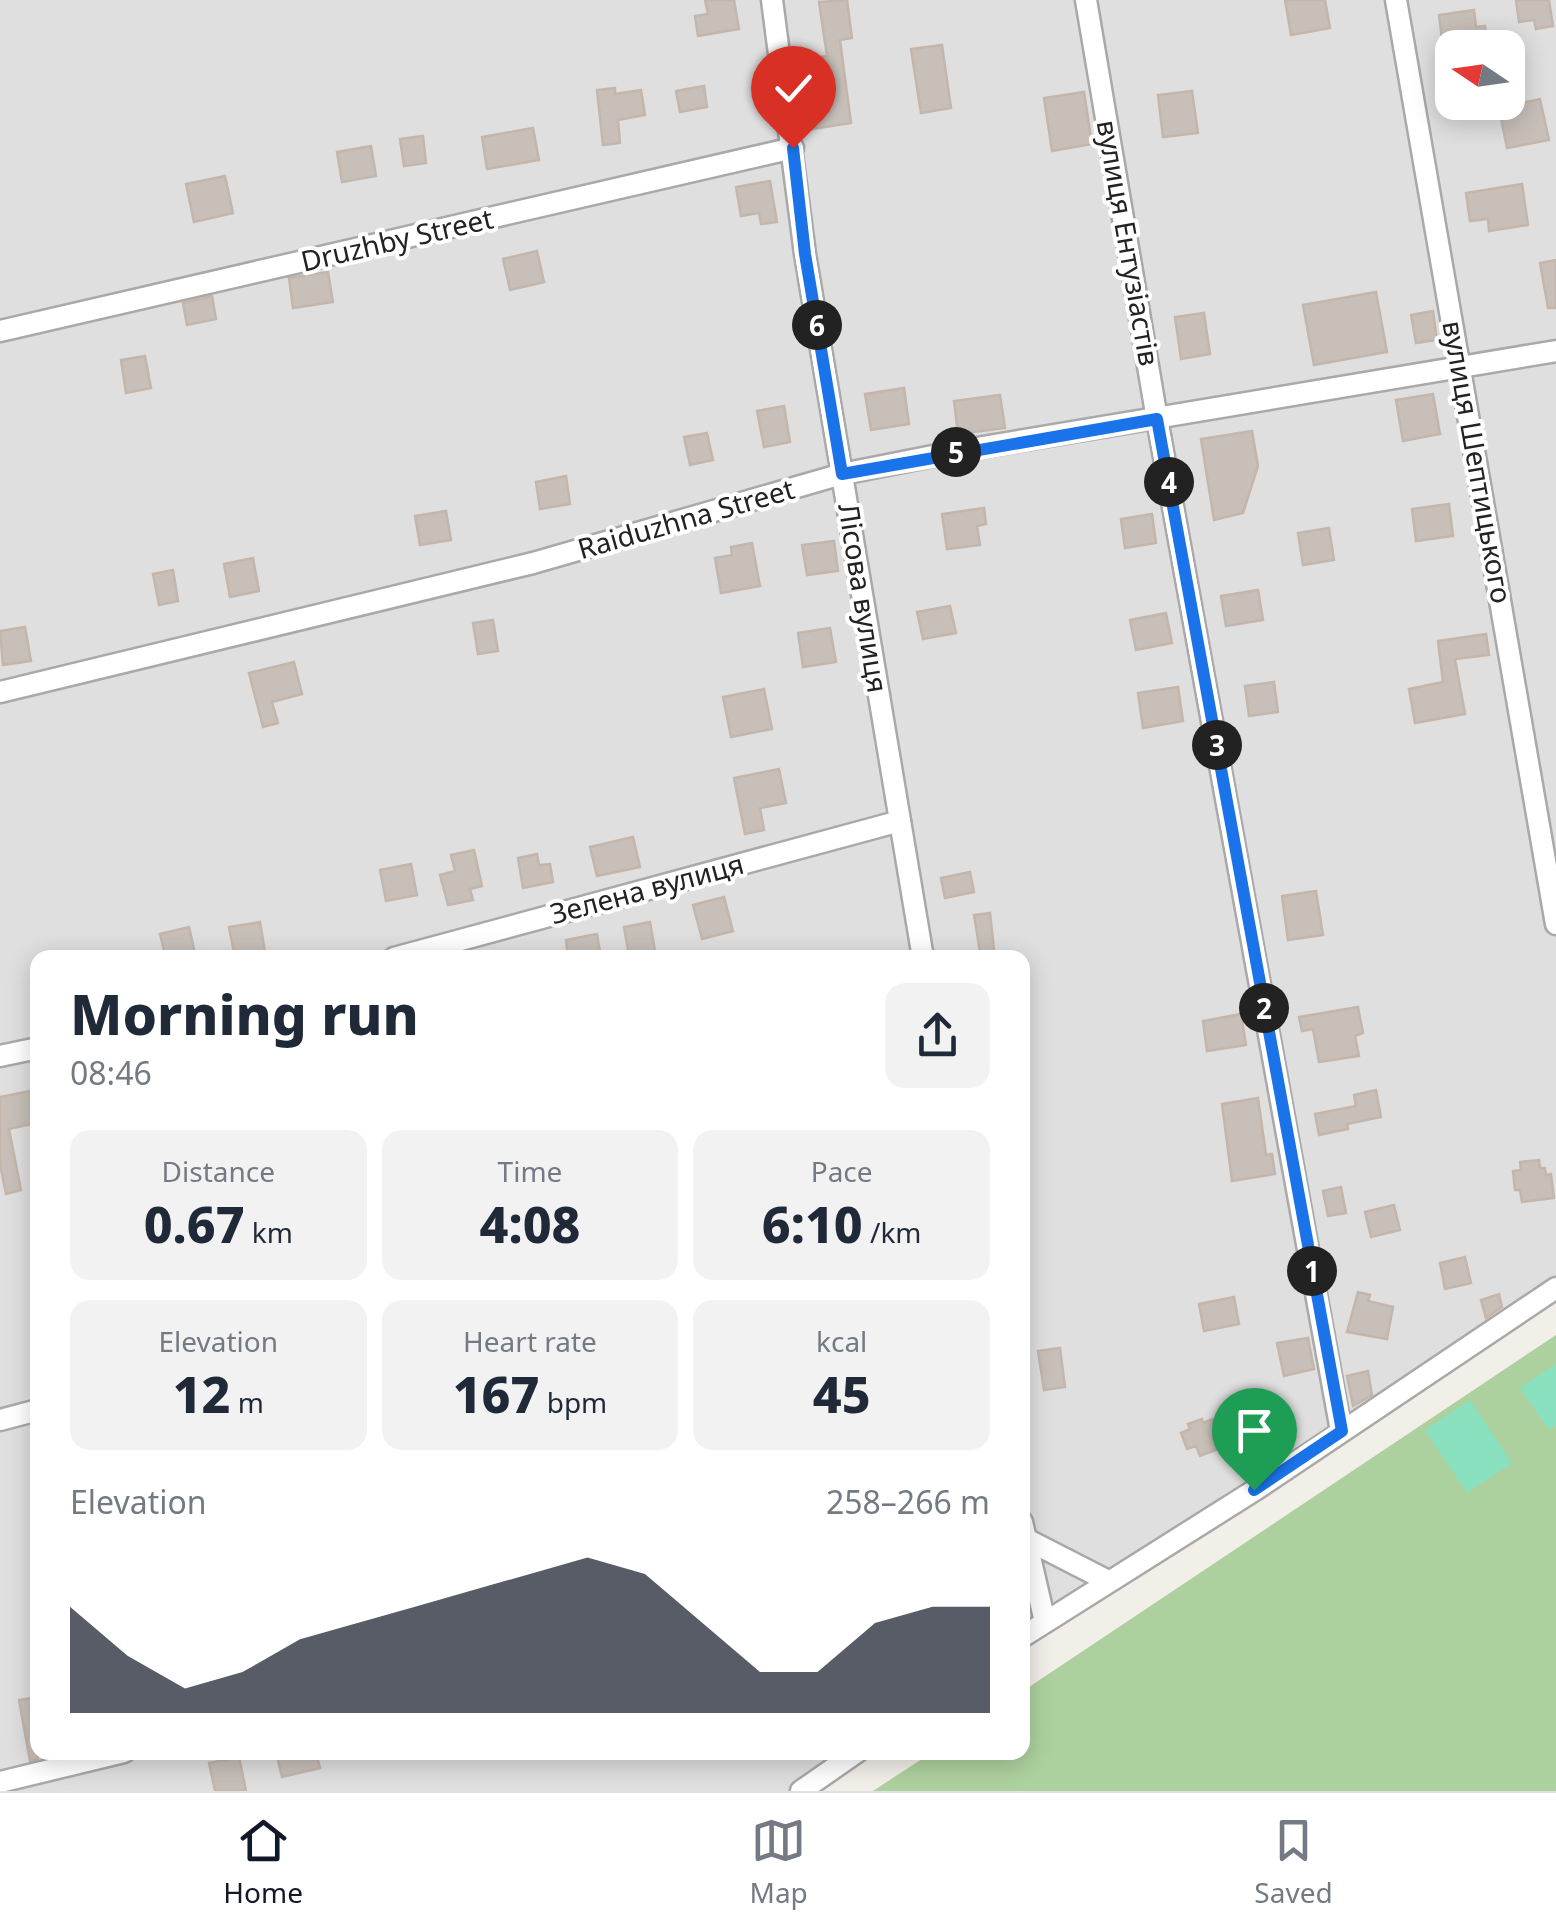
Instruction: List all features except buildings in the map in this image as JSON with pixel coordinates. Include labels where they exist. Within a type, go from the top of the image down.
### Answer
[{"type":"street","name":"Лісова вулиця","points":[[772,0],[805,254],[922,950]]},
{"type":"street","name":"вулиця Ентузіастів","points":[[1086,0],[1157,419],[1342,1431]]},
{"type":"street","name":"вулиця Шептицького","points":[[1396,0],[1556,924]]},
{"type":"street","name":"Druzhby Street","points":[[0,332],[793,148]]},
{"type":"street","name":"Raiduzhna Street","points":[[0,692],[533,562],[842,474],[1556,351]]},
{"type":"street","name":"Зелена вулиця","points":[[424,950],[900,821]]},
{"type":"street","points":[[0,1056],[30,1050]]},
{"type":"street","points":[[1030,1632],[1254,1490],[1556,1288]]},
{"type":"street","points":[[0,1420],[30,1412]]},
{"type":"street","points":[[1030,1536],[1108,1581]]},
{"type":"street","points":[[1030,1557],[1046,1622]]},
{"type":"street","points":[[0,1782],[91,1760]]},
{"type":"street","points":[[802,1791],[847,1760]]},
{"type":"shaded area","points":[[0,0],[1556,0],[1556,1284],[1030,1636],[1030,950],[30,950],[30,1760],[845,1760],[798,1791],[0,1791]]},
{"type":"green space","points":[[1556,1335],[1556,1791],[873,1791],[920,1760],[1030,1760],[1030,1686]]},
{"type":"green space","points":[[1556,1364],[1556,1425],[1549,1430],[1520,1388]]},
{"type":"green space","points":[[1470,1400],[1512,1463],[1467,1493],[1425,1430]]},
{"type":"route","points":[[793,148],[805,254],[842,474],[1157,419],[1342,1431],[1254,1490]]}]
